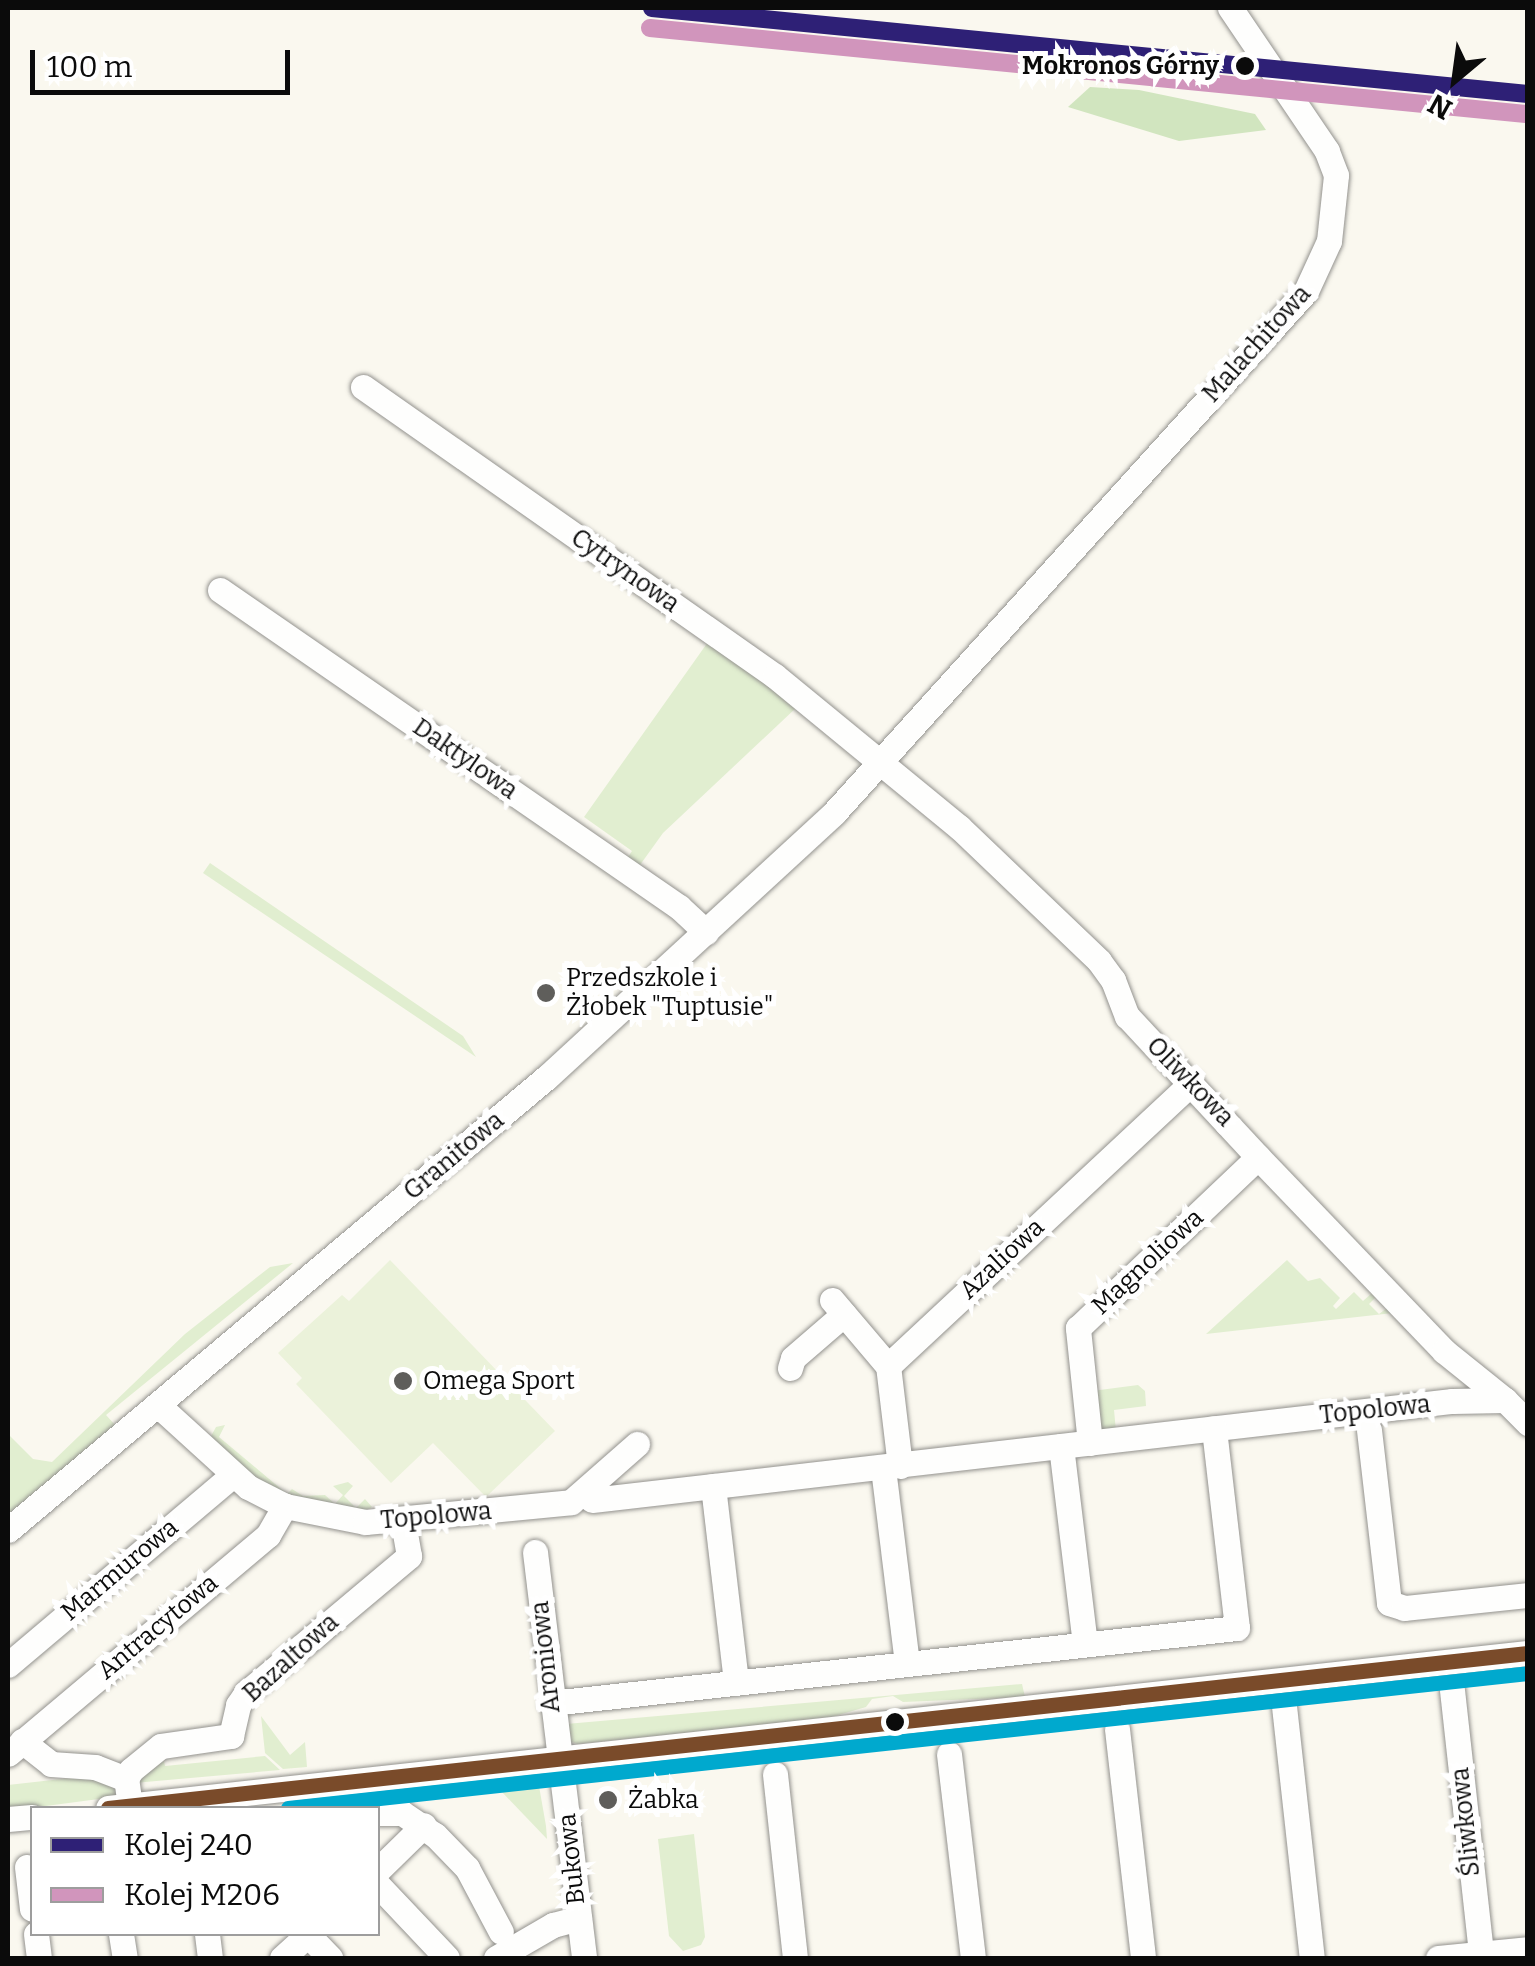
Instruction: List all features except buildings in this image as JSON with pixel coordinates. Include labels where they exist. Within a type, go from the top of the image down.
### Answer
[{"type":"street","name":"Malachitowa","points":[[883,762],[940,690],[1306,291],[1320,268],[1336,184],[1332,162],[1230,8]]},
{"type":"street","name":"Cytrynowa","points":[[363,386],[775,676],[883,762]]},
{"type":"street","name":"Daktylowa","points":[[220,590],[679,907],[706,932]]},
{"type":"street","name":"Granitowa","points":[[8,1530],[547,1077],[883,762]]},
{"type":"street","name":"Oliwkowa","points":[[883,762],[1016,880],[1099,961],[1113,980],[1127,1016],[1444,1351],[1505,1400]]},
{"type":"street","name":"Azaliowa","points":[[888,1366],[1191,1083]]},
{"type":"street","name":"Magnoliowa","points":[[1090,1442],[1078,1328],[1258,1157]]},
{"type":"street","points":[[790,1368],[793,1358],[838,1307],[888,1366],[907,1664]]},
{"type":"street","name":"Topolowa","points":[[158,1406],[232,1475],[285,1506],[365,1522],[403,1522],[1214,1428],[1452,1402],[1505,1400]]},
{"type":"street","points":[[1505,1400],[1528,1422]]},
{"type":"street","points":[[551,1703],[1237,1628],[1214,1428]]},
{"type":"street","name":"Topolowa","points":[[1369,1430],[1389,1603],[1404,1608],[1528,1595]]},
{"type":"street","points":[[581,1501],[637,1444]]},
{"type":"street","points":[[1061,1446],[1085,1643]]},
{"type":"street","name":"Marmurowa","points":[[8,1665],[232,1475]]},
{"type":"street","points":[[713,1486],[736,1683]]},
{"type":"street","name":"Antracytowa","points":[[126,1778],[95,1767],[51,1764],[15,1748],[268,1535],[285,1506]]},
{"type":"street","name":"Bazaltowa","points":[[126,1778],[161,1746],[231,1736],[242,1697],[409,1556],[403,1522]]},
{"type":"street","name":"Aroniowa","points":[[535,1552],[560,1760]]},
{"type":"street","points":[[128,1806],[1528,1653]]},
{"type":"street","name":"Śliwkowa","points":[[1452,1690],[1482,1954]]},
{"type":"street","points":[[1284,1706],[1312,1958]]},
{"type":"street","points":[[1117,1729],[1143,1958]]},
{"type":"street","points":[[949,1754],[972,1958]]},
{"type":"street","name":"Bukowa","points":[[560,1760],[584,1958]]},
{"type":"street","points":[[775,1774],[795,1958]]},
{"type":"street","points":[[119,1806],[126,1778]]},
{"type":"street","points":[[380,1812],[402,1813],[424,1825],[467,1868],[501,1932]]},
{"type":"street","points":[[380,1868],[424,1825]]},
{"type":"street","points":[[22,1868],[30,1901]]},
{"type":"street","points":[[380,1888],[447,1958]]},
{"type":"street","points":[[496,1958],[553,1925],[578,1918]]},
{"type":"street","points":[[282,1958],[306,1936]]},
{"type":"street","points":[[310,1936],[330,1958]]},
{"type":"street","points":[[1438,1958],[1528,1949]]},
{"type":"green space","points":[[1090,87],[1139,90],[1255,114],[1266,130],[1179,141],[1068,107]]},
{"type":"green space","points":[[708,642],[797,707],[663,833],[640,865],[628,857],[632,851],[584,817]]},
{"type":"green space","points":[[210,863],[463,1036],[476,1057],[203,873]]},
{"type":"green space","name":"Omega Sport","points":[[390,1260],[555,1431],[486,1497],[433,1443],[391,1483],[296,1384],[302,1378],[278,1353],[342,1295],[349,1301]]},
{"type":"green space","points":[[1287,1260],[1308,1281],[1320,1278],[1340,1298],[1333,1306],[1336,1309],[1354,1292],[1363,1301],[1372,1293],[1376,1297],[1369,1304],[1379,1314],[1387,1308],[1393,1313],[1206,1334]]},
{"type":"green space","points":[[293,1263],[106,1415],[116,1426],[8,1514],[8,1434],[33,1459],[52,1462],[185,1334],[270,1267]]},
{"type":"green space","points":[[1138,1385],[1145,1391],[1146,1406],[1114,1410],[1116,1431],[1100,1429],[1092,1391]]},
{"type":"green space","points":[[225,1425],[219,1437],[287,1494],[292,1489],[303,1496],[325,1495],[335,1504],[343,1495],[333,1486],[348,1482],[353,1486],[344,1496],[356,1508],[365,1499],[372,1507],[366,1511],[286,1494],[258,1480],[210,1438],[216,1427]]},
{"type":"green space","points":[[1022,1684],[1025,1697],[903,1702],[893,1696],[872,1699],[866,1707],[828,1718],[577,1744],[570,1741],[566,1724]]},
{"type":"green space","points":[[261,1716],[290,1755],[305,1742],[307,1767],[283,1769],[265,1753]]},
{"type":"green space","points":[[265,1756],[280,1770],[134,1783],[143,1771],[164,1761],[165,1766]]},
{"type":"green space","points":[[88,1776],[117,1788],[114,1797],[8,1811],[8,1785]]},
{"type":"green space","points":[[539,1786],[546,1826],[547,1839],[501,1791]]},
{"type":"green space","points":[[694,1834],[705,1937],[701,1945],[683,1951],[669,1936],[658,1839]]},
{"type":"rail line","name":"240","points":[[652,8],[1528,94]]},
{"type":"rail line","name":"M206","points":[[650,28],[1526,114]]},
{"type":"transit line","points":[[126,1806],[1528,1653]]},
{"type":"transit line","points":[[306,1806],[1528,1673]]},
{"type":"place","name":"Mokronos Górny","points":[[1245,66]]},
{"type":"place","name":"Przedszkole i Żłobek \"Tuptusie\"","points":[[546,993]]},
{"type":"place","name":"Omega Sport","points":[[403,1381]]},
{"type":"place","name":"Żabka","points":[[608,1800]]}]
